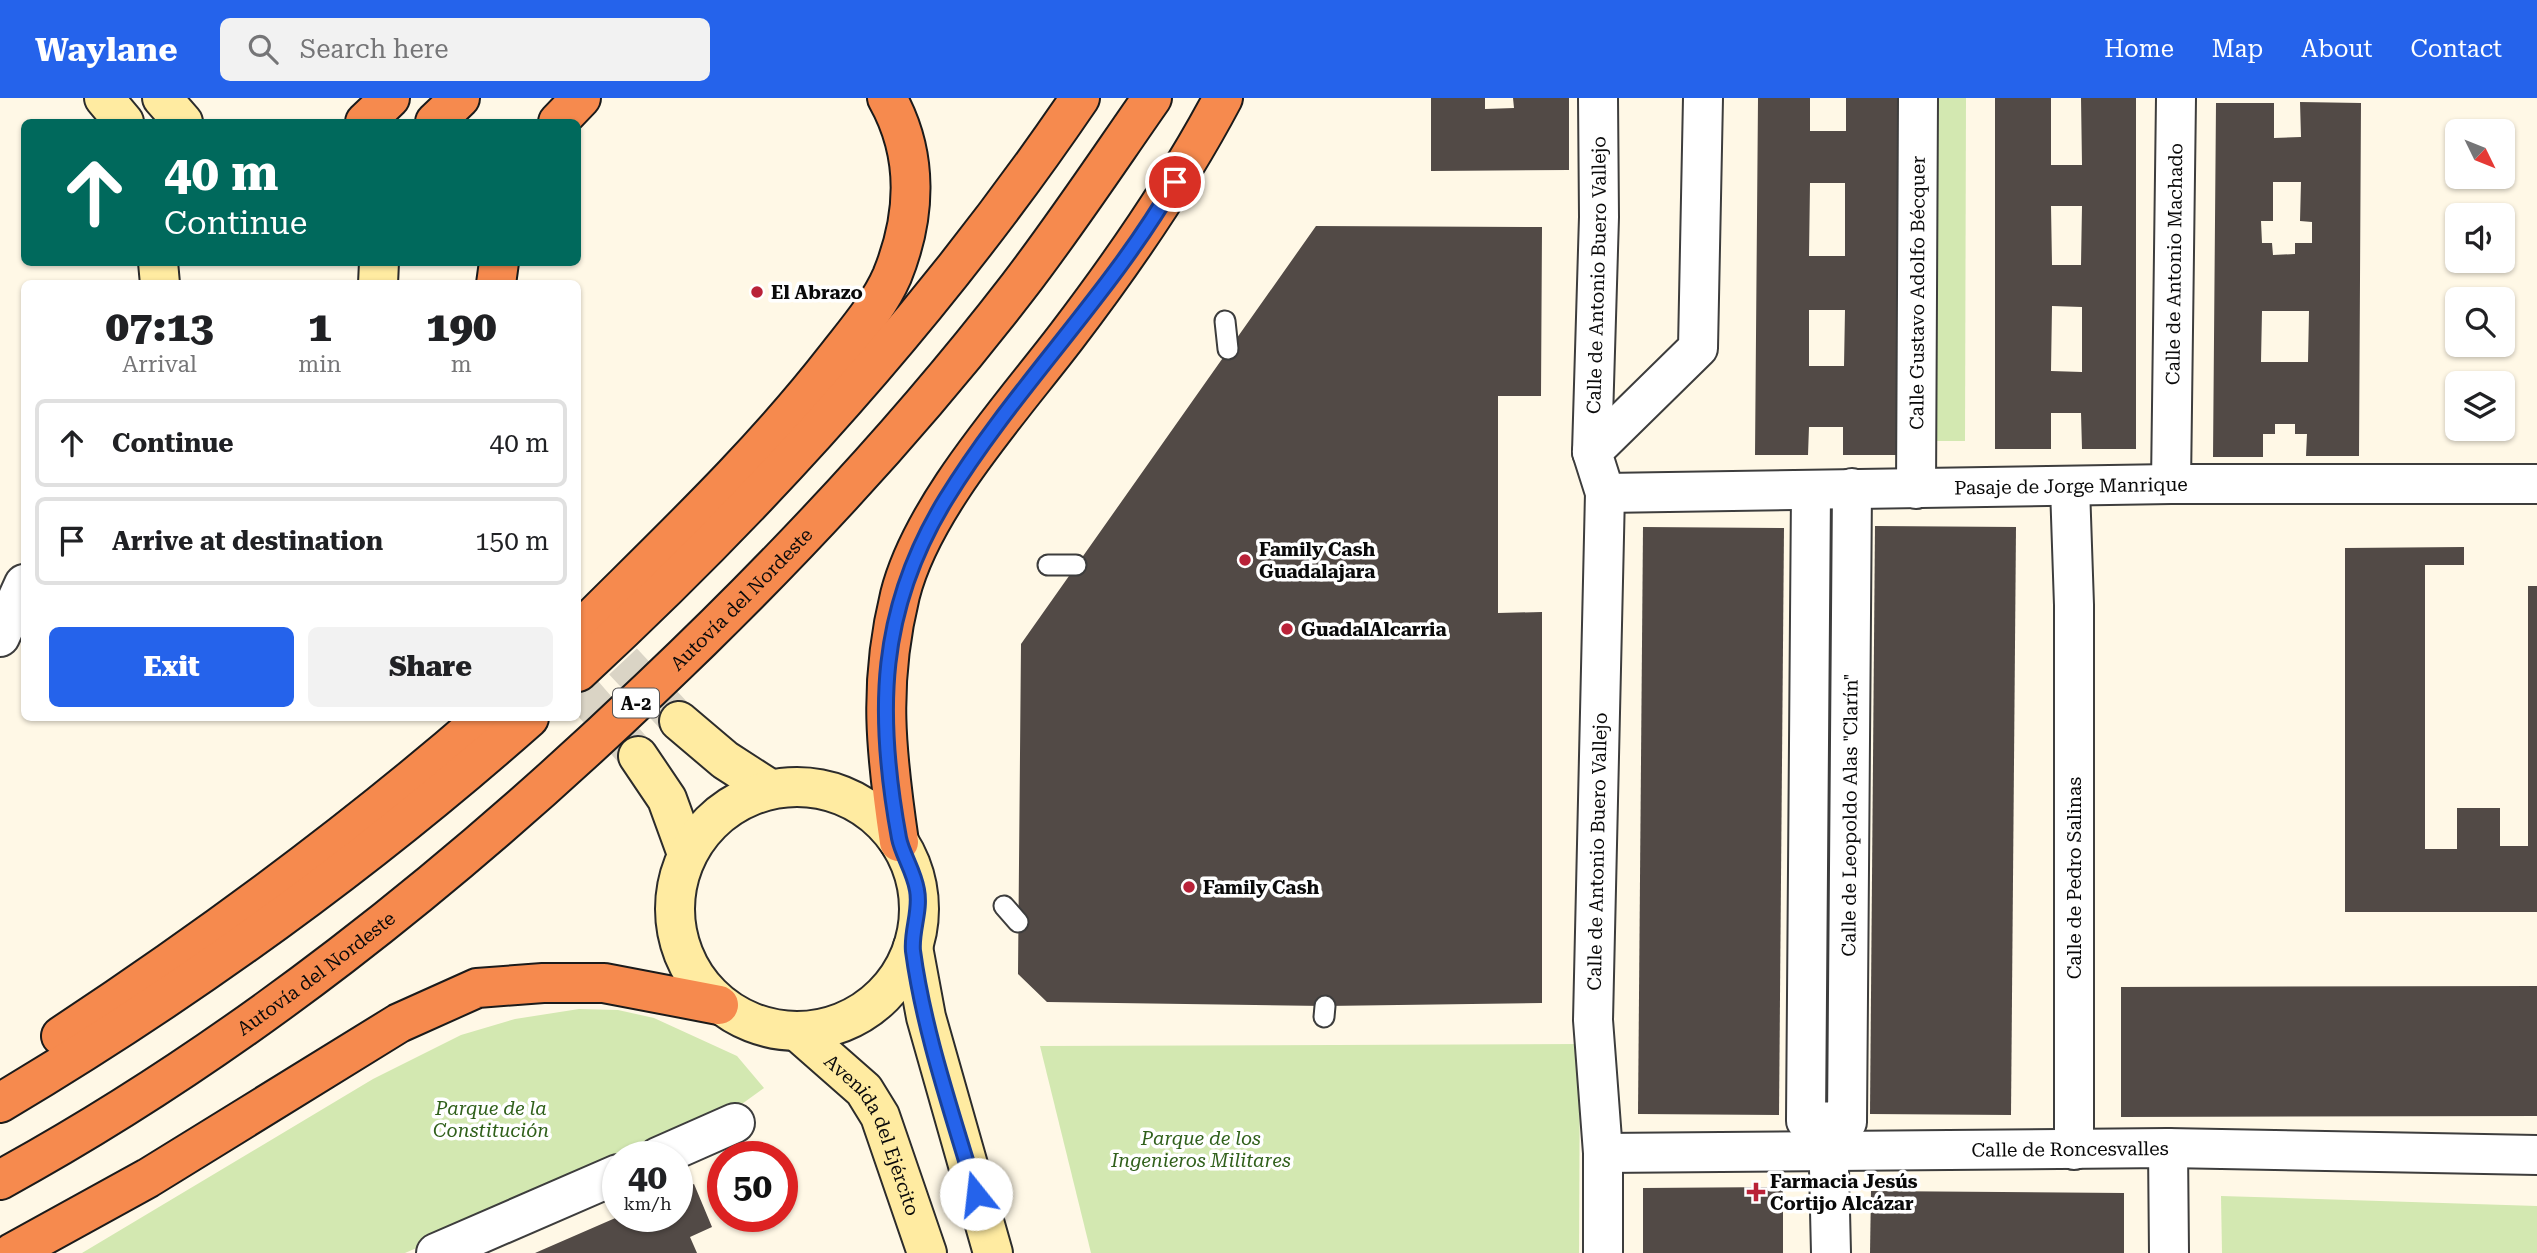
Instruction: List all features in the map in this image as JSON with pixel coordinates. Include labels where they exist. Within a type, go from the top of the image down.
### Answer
[{"type":"highway","points":[[368,119],[390,98]]},
{"type":"highway","points":[[438,119],[460,98]]},
{"type":"highway","points":[[561,119],[581,98]]},
{"type":"highway","points":[[581,629],[733,477],[806,396],[873,309],[890,279],[910,214],[912,181],[907,149],[887,98]]},
{"type":"highway","points":[[581,669],[676,582],[799,450],[881,356],[997,213],[1080,98]]},
{"type":"highway","name":"Autovía del Nordeste","points":[[0,1180],[126,1105],[238,1031],[465,857],[569,766],[721,622],[861,475],[1018,287],[1152,98]]},
{"type":"highway","points":[[899,842],[886,750],[884,694],[900,593],[919,545],[946,498],[970,464],[1101,292],[1162,206],[1223,98]]},
{"type":"highway","points":[[0,1082],[59,1038],[186,953],[302,867],[409,783],[481,721]]},
{"type":"highway","points":[[0,1103],[187,986],[423,808],[524,721]]},
{"type":"highway","points":[[12,1253],[148,1178],[399,1023],[477,988],[543,983],[604,983],[719,1005]]},
{"type":"main road","points":[[104,98],[122,119]]},
{"type":"main road","points":[[162,98],[180,119]]},
{"type":"main road","points":[[679,721],[725,760],[771,789]]},
{"type":"main road","points":[[638,756],[667,799],[687,854]]},
{"type":"main road","points":[[810,788],[830,791],[857,802],[881,820],[899,842],[911,864],[918,892],[919,916],[913,947],[888,990],[864,1011],[834,1026],[798,1032],[768,1029],[742,1019],[719,1005],[696,981],[681,951],[674,918],[677,885],[687,854],[708,824],[737,802],[771,789],[810,788]]},
{"type":"main road","points":[[913,947],[926,1017],[993,1253]]},
{"type":"main road","name":"Avenida del Ejército","points":[[798,1032],[863,1090],[880,1116],[927,1253]]},
{"type":"street","name":"Calle de Antonio Buero Vallejo","points":[[1598,98],[1599,217],[1591,452],[1605,493],[1593,1020],[1603,1153],[1603,1253]]},
{"type":"street","name":"Calle de Antonio Buero Vallejo","points":[[1591,452],[1698,348],[1703,98]]},
{"type":"street","name":"Calle Gustavo Adolfo Bécquer","points":[[1916,489],[1918,98]]},
{"type":"street","name":"Calle de Antonio Machado","points":[[2171,485],[2176,98]]},
{"type":"street","name":"Pasaje de Jorge Manrique","points":[[1605,493],[1811,491],[1852,488],[2537,484]]},
{"type":"street","name":"Calle de Pedro Salinas","points":[[2070,487],[2074,606],[2074,1150]]},
{"type":"street","name":"Calle de Leopoldo Alas \"Clarín\"","points":[[1828,1137],[1847,1122],[1852,488]]},
{"type":"street","points":[[1811,491],[1806,1121],[1828,1137],[1831,1253]]},
{"type":"street","points":[[0,637],[21,591]]},
{"type":"street","points":[[693,1142],[735,1123]]},
{"type":"street","name":"Calle de Roncesvalles","points":[[1603,1153],[1828,1137],[2074,1150],[2168,1148],[2537,1156]]},
{"type":"street","points":[[2168,1148],[2169,1253]]},
{"type":"street","points":[[436,1253],[602,1181]]},
{"type":"lane","points":[[1225,321],[1228,349]]},
{"type":"lane","points":[[1048,565],[1076,565]]},
{"type":"lane","points":[[1004,906],[1018,922]]},
{"type":"green space","points":[[1929,98],[1966,98],[1965,441],[1928,441]]},
{"type":"green space","name":"Parque de la Constitución","points":[[579,1009],[618,1010],[654,1018],[737,1056],[764,1088],[728,1114],[666,1141],[602,1141],[602,1168],[405,1253],[82,1253],[373,1079],[461,1035],[515,1019]]},
{"type":"green space","name":"Parque de los Ingenieros Militares","points":[[1580,1044],[1579,1253],[1091,1253],[1040,1046]]},
{"type":"green space","points":[[2221,1196],[2537,1206],[2537,1253],[2222,1253]]},
{"type":"building","points":[[1431,98],[1485,98],[1485,109],[1514,108],[1513,98],[1569,98],[1569,170],[1431,171]]},
{"type":"building","points":[[1758,98],[1810,98],[1810,131],[1846,131],[1846,98],[1898,98],[1896,455],[1843,455],[1843,427],[1809,427],[1808,455],[1755,455]],"holes":[[[1810,183],[1845,183],[1845,256],[1809,256]],[[1809,310],[1845,310],[1844,366],[1809,366]]]},
{"type":"building","points":[[1995,98],[2051,98],[2051,165],[2082,165],[2081,98],[2136,98],[2136,449],[2082,449],[2081,413],[2051,413],[2051,449],[1995,449]],"holes":[[[2051,206],[2082,206],[2081,265],[2052,265]],[[2052,306],[2082,307],[2082,372],[2051,371]]]},
{"type":"building","points":[[2300,102],[2361,103],[2359,456],[2306,456],[2307,434],[2295,434],[2295,424],[2275,424],[2275,434],[2263,434],[2263,457],[2213,457],[2216,103],[2274,103],[2274,138],[2301,137]],"holes":[[[2273,182],[2301,182],[2300,221],[2312,222],[2312,243],[2295,243],[2295,254],[2273,255],[2272,243],[2262,243],[2261,221],[2273,221]],[[2262,311],[2309,311],[2308,362],[2261,362]]]},
{"type":"building","name":"GuadalAlcarria","points":[[1316,226],[1542,227],[1541,396],[1498,396],[1498,613],[1542,612],[1542,1003],[1325,1006],[1047,1002],[1018,974],[1021,644]]},
{"type":"building","points":[[1875,526],[2016,527],[2011,1115],[1870,1114]]},
{"type":"building","points":[[1643,527],[1784,528],[1779,1115],[1638,1114]]},
{"type":"building","points":[[2464,547],[2464,565],[2425,565],[2425,849],[2457,849],[2457,808],[2500,808],[2500,846],[2528,846],[2528,586],[2537,586],[2537,912],[2345,912],[2345,548]]},
{"type":"building","points":[[2537,986],[2537,1116],[2121,1117],[2121,987]]},
{"type":"building","points":[[693,1184],[707,1215],[707,1229],[690,1237],[697,1253],[535,1253],[602,1224],[602,1232],[693,1232]]},
{"type":"building","points":[[1783,1187],[1783,1253],[1643,1253],[1643,1188]]},
{"type":"building","points":[[1871,1191],[2124,1193],[2124,1253],[1870,1253]]},
{"type":"tunnel","points":[[584,620],[679,721]]},
{"type":"tunnel","points":[[581,690],[638,756]]},
{"type":"place","name":"El Abrazo","points":[[757,292]]},
{"type":"place","name":"Family Cash Guadalajara","points":[[1245,560]]},
{"type":"place","name":"GuadalAlcarria","points":[[1287,629]]},
{"type":"place","name":"Family Cash","points":[[1189,887]]},
{"type":"place","name":"Farmacia Jesús Cortijo Alcázar","points":[[1756,1192]]},
{"type":"route","points":[[976,1194],[926,1017],[913,947],[919,916],[918,892],[911,864],[899,842],[886,750],[884,694],[900,593],[919,545],[946,498],[986,441],[1101,292],[1162,206],[1175,182]]}]
